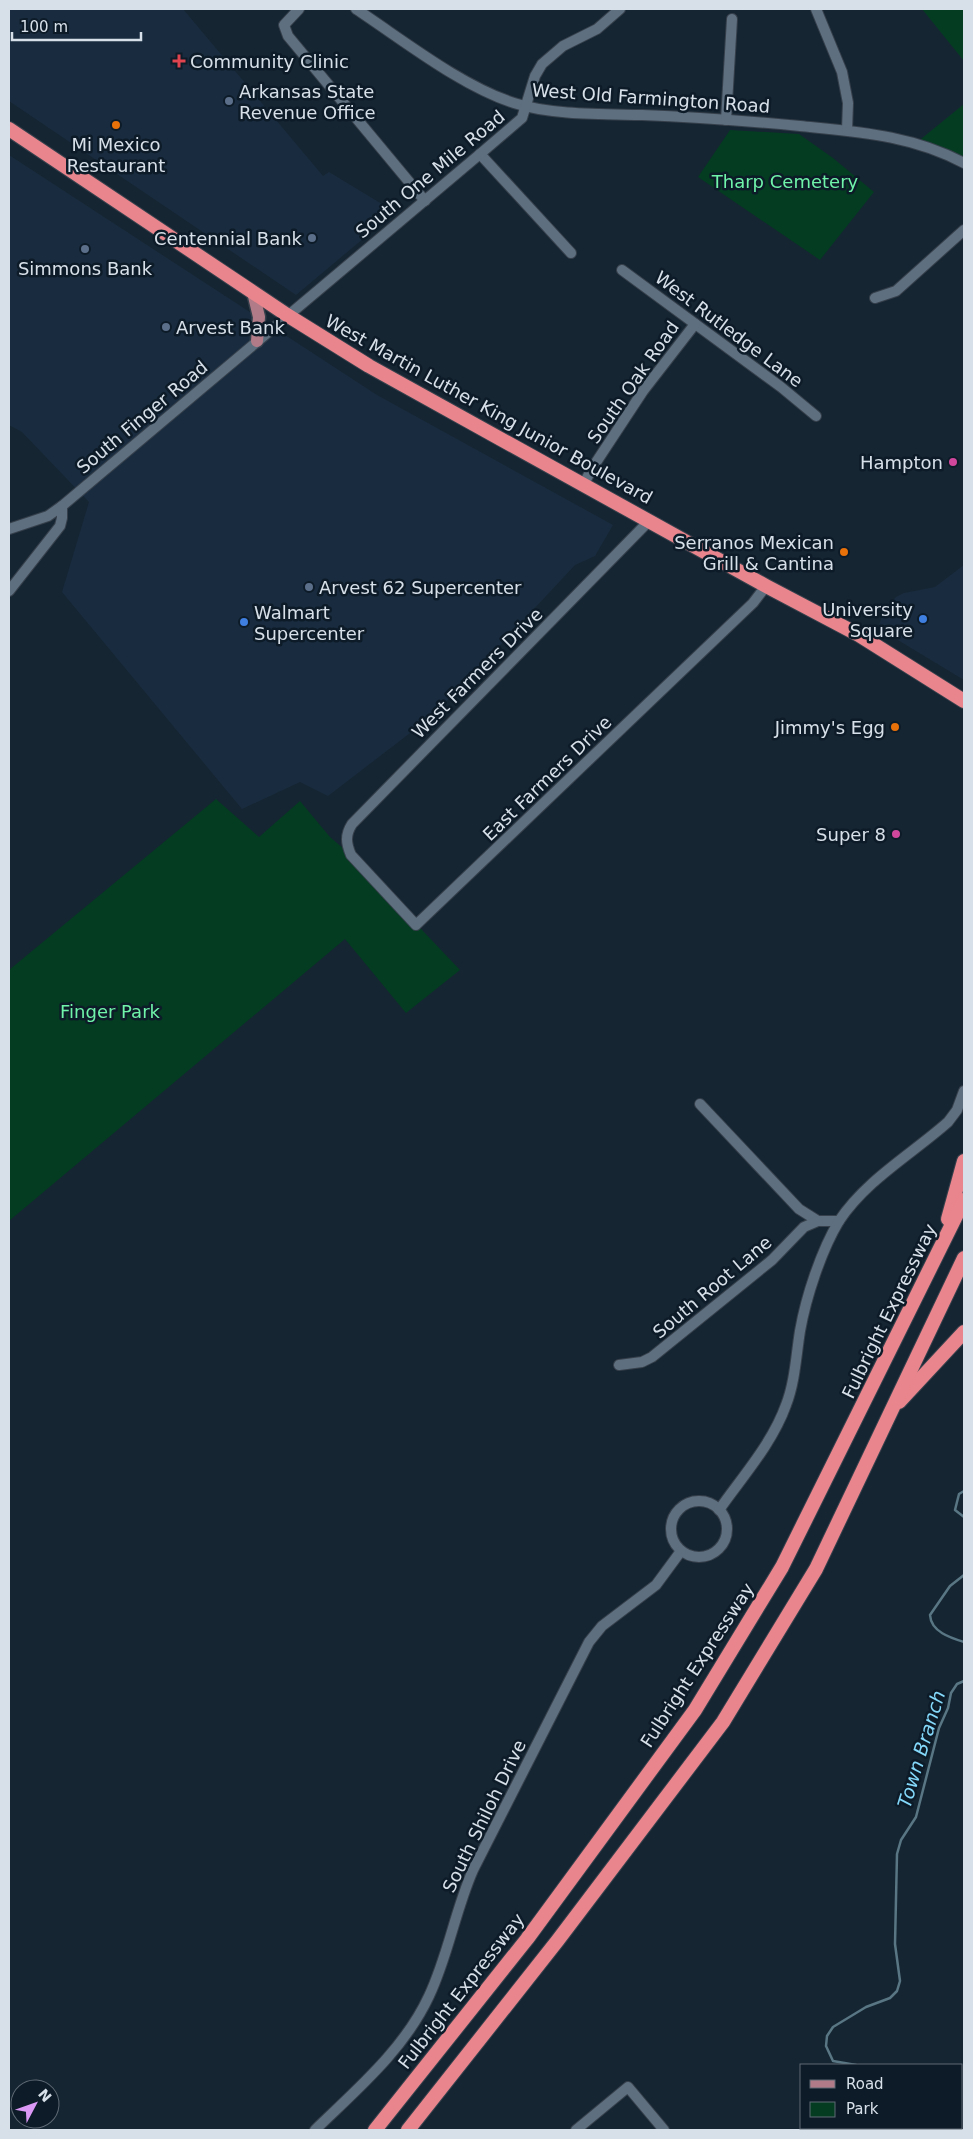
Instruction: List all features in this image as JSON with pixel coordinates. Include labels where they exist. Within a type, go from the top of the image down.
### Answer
[{"type":"highway","name":"West Martin Luther King Junior Boulevard","points":[[9,129],[287,315],[394,381],[766,586],[859,634],[964,701]]},
{"type":"highway","points":[[937,1256],[964,1161]]},
{"type":"highway","name":"Fulbright Expressway","points":[[375,2130],[527,1939],[695,1710],[782,1567],[964,1200]]},
{"type":"highway","points":[[408,2130],[558,1940],[723,1722],[816,1569],[964,1258]]},
{"type":"highway","points":[[890,1412],[964,1332]]},
{"type":"main road","points":[[253,292],[259,317],[257,341]]},
{"type":"street","points":[[299,9],[284,25],[288,36],[425,201]]},
{"type":"street","name":"West Old Farmington Road","points":[[356,9],[472,85],[497,97],[526,106],[580,113],[726,120],[886,135],[909,141],[964,163]]},
{"type":"street","name":"South One Mile Road","points":[[287,315],[522,118],[534,76],[542,64],[563,46],[597,29],[620,9]]},
{"type":"street","points":[[816,9],[842,72],[848,103],[847,130]]},
{"type":"street","points":[[726,120],[732,19]]},
{"type":"street","points":[[480,154],[571,254]]},
{"type":"street","points":[[874,298],[896,291],[964,230]]},
{"type":"street","name":"West Rutledge Lane","points":[[622,270],[781,387],[816,416]]},
{"type":"street","name":"South Finger Road","points":[[9,529],[42,518],[62,506],[287,315]]},
{"type":"street","name":"South Oak Road","points":[[584,486],[591,470],[643,391],[695,324]]},
{"type":"street","points":[[9,591],[60,526],[62,506]]},
{"type":"street","name":"West Farmers Drive","points":[[351,856],[346,844],[347,832],[352,824],[649,521]]},
{"type":"street","name":"East Farmers Drive","points":[[351,856],[416,926],[753,603],[766,586]]},
{"type":"street","points":[[719,1510],[771,1436],[786,1405],[792,1387],[806,1306],[822,1257],[840,1221],[867,1189],[948,1122],[957,1110],[964,1091]]},
{"type":"street","points":[[700,1104],[799,1209],[818,1221],[840,1221]]},
{"type":"street","name":"South Root Lane","points":[[620,1365],[637,1364],[652,1358],[772,1260],[804,1227],[818,1221]]},
{"type":"street","points":[[696,1501],[706,1502],[719,1510],[725,1520],[726,1529],[721,1546],[707,1556],[689,1555],[675,1543],[672,1535],[674,1516],[679,1509],[696,1501]]},
{"type":"street","name":"South Shiloh Drive","points":[[315,2130],[377,2070],[419,2014],[436,1980],[458,1909],[473,1870],[589,1642],[602,1626],[656,1585],[682,1550]]},
{"type":"street","points":[[576,2130],[628,2087],[664,2130]]},
{"type":"shaded area","points":[[9,9],[183,9],[323,176],[329,172],[395,212],[296,295],[9,101]]},
{"type":"shaded area","points":[[9,155],[377,395],[613,525],[595,556],[575,565],[464,684],[427,720],[328,796],[300,782],[242,809],[62,592],[89,502],[22,432],[9,425]]},
{"type":"shaded area","name":"University Square","points":[[964,565],[964,680],[878,628],[884,610],[896,597],[904,593],[935,587]]},
{"type":"green space","points":[[922,9],[964,9],[964,61]]},
{"type":"green space","points":[[964,104],[964,163],[916,143]]},
{"type":"green space","name":"Tharp Cemetery","points":[[730,130],[799,134],[833,158],[874,192],[820,260],[698,177]]},
{"type":"green space","name":"Finger Park","points":[[216,799],[259,837],[300,801],[330,837],[351,855],[460,970],[406,1013],[345,939],[9,1221],[9,970]]},
{"type":"waterway","name":"Town Branch","points":[[964,1491],[959,1494],[955,1510],[964,1517]]},
{"type":"waterway","name":"Town Branch","points":[[964,1575],[950,1586],[930,1615],[931,1621],[938,1630],[964,1642]]},
{"type":"waterway","name":"Town Branch","points":[[850,2064],[833,2061],[826,2046],[827,2036],[833,2027],[866,2007],[890,1998],[897,1991],[900,1981],[895,1944],[897,1854],[901,1840],[916,1817],[939,1728],[948,1708],[951,1693],[957,1684],[964,1681]]},
{"type":"place","name":"Community Clinic","points":[[179,61]]},
{"type":"place","name":"Arkansas State Revenue Office","points":[[229,101]]},
{"type":"place","name":"Mi Mexico Restaurant","points":[[116,125]]},
{"type":"place","name":"Centennial Bank","points":[[312,238]]},
{"type":"place","name":"Simmons Bank","points":[[85,249]]},
{"type":"place","name":"Arvest Bank","points":[[166,327]]},
{"type":"place","name":"Hampton","points":[[953,462]]},
{"type":"place","name":"Serranos Mexican Grill & Cantina","points":[[844,552]]},
{"type":"place","name":"Arvest 62 Supercenter","points":[[309,587]]},
{"type":"place","name":"University Square","points":[[923,619]]},
{"type":"place","name":"Walmart Supercenter","points":[[244,622]]},
{"type":"place","name":"Jimmy's Egg","points":[[895,727]]},
{"type":"place","name":"Super 8","points":[[896,834]]}]
